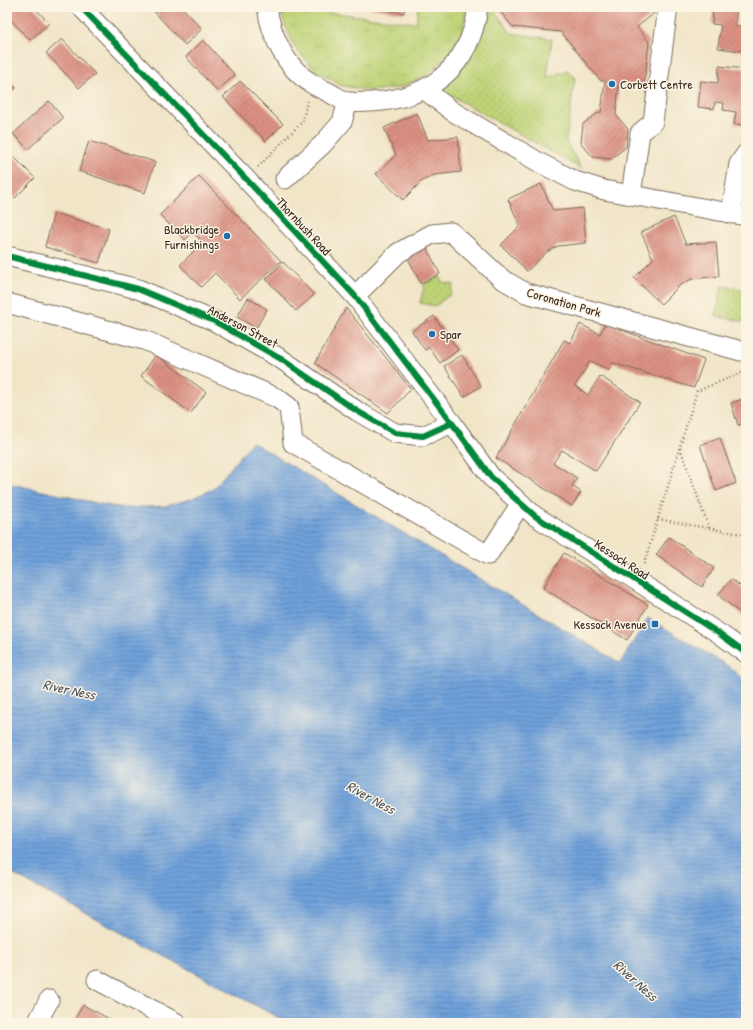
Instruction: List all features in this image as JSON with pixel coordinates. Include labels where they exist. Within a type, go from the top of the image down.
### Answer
[{"type":"street","name":"Thornbush Road","points":[[81,7],[246,179],[355,296],[491,476]]},
{"type":"street","points":[[267,7],[269,23],[280,47],[293,68],[310,83],[348,102],[386,101],[425,90],[441,78],[464,52],[471,37],[478,7]]},
{"type":"street","points":[[630,195],[640,133],[653,122],[668,7]]},
{"type":"street","points":[[425,90],[452,111],[540,163],[575,181],[604,190],[739,215],[739,164],[746,154]]},
{"type":"street","points":[[284,179],[323,144],[342,122],[348,102]]},
{"type":"street","name":"Coronation Park","points":[[355,296],[398,253],[432,234],[451,232],[502,279],[526,293],[741,351]]},
{"type":"street","name":"Anderson Street","points":[[7,256],[138,289],[214,321],[281,359],[357,411],[395,433],[423,436],[452,423]]},
{"type":"street","points":[[7,303],[144,340],[277,398],[289,407],[293,443],[488,555],[521,503]]},
{"type":"street","name":"Kessock Road","points":[[491,476],[535,516],[720,634],[746,653]]},
{"type":"street","points":[[97,980],[177,1023]]},
{"type":"street","points":[[37,1023],[49,1000]]},
{"type":"path","points":[[246,179],[303,121],[310,83]]},
{"type":"path","points":[[639,583],[697,391],[746,371]]},
{"type":"path","points":[[680,447],[709,528]]},
{"type":"path","points":[[658,519],[746,535]]},
{"type":"green space","points":[[282,7],[326,7],[326,12],[416,23],[418,7],[466,7],[463,30],[448,56],[426,76],[399,88],[369,91],[340,85],[314,69],[294,47],[283,19]]},
{"type":"green space","points":[[490,7],[492,7],[511,33],[552,39],[547,78],[567,70],[575,77],[566,142],[582,169],[441,90],[477,45]]},
{"type":"green space","points":[[439,276],[442,282],[453,284],[451,294],[435,306],[420,303],[425,283]]},
{"type":"green space","points":[[722,286],[746,290],[746,322],[716,316]]},
{"type":"water","name":"River Ness","points":[[252,442],[620,663],[648,618],[731,668],[746,682],[746,1023],[288,1023],[7,871],[7,483],[125,508],[165,506],[190,499],[213,489]]},
{"type":"building","points":[[7,7],[34,7],[49,23],[30,40],[7,16]]},
{"type":"building","points":[[150,7],[182,7],[202,29],[185,45]]},
{"type":"building","points":[[362,7],[405,7],[404,13]]},
{"type":"building","name":"Corbett Centre","points":[[502,7],[657,7],[657,11],[637,27],[649,42],[644,85],[619,83],[616,115],[628,129],[626,147],[611,159],[593,157],[581,143],[583,124],[598,113],[601,113],[605,81],[601,81],[561,32],[513,27],[499,10]]},
{"type":"building","points":[[713,7],[737,7],[735,26],[745,27],[742,51],[718,48],[721,25],[712,24]]},
{"type":"building","points":[[62,39],[95,74],[79,88],[46,53]]},
{"type":"building","points":[[203,40],[235,75],[217,91],[186,57]]},
{"type":"building","points":[[719,66],[745,69],[742,98],[746,99],[746,125],[734,124],[736,112],[723,110],[724,103],[715,102],[714,109],[698,107],[701,81],[718,83]]},
{"type":"building","points":[[7,79],[16,88],[7,96]]},
{"type":"building","points":[[240,81],[283,124],[266,141],[223,97]]},
{"type":"building","points":[[49,101],[63,118],[28,149],[13,134]]},
{"type":"building","points":[[417,113],[428,140],[458,137],[461,172],[434,175],[422,181],[403,200],[376,174],[396,155],[384,128]]},
{"type":"building","points":[[89,141],[155,162],[145,193],[79,171]]},
{"type":"building","points":[[11,154],[35,178],[15,198],[7,190],[7,158]]},
{"type":"building","name":"Blackbridge Furnishings","points":[[199,176],[281,261],[240,299],[215,273],[201,287],[180,265],[203,242],[193,232],[185,240],[160,215]]},
{"type":"building","points":[[541,184],[553,211],[583,208],[586,243],[558,246],[547,252],[527,271],[501,245],[520,226],[508,199]]},
{"type":"building","points":[[54,213],[109,229],[99,263],[45,247]]},
{"type":"building","points":[[674,217],[686,244],[716,242],[719,276],[692,279],[680,285],[661,304],[634,278],[653,259],[641,232]]},
{"type":"building","points":[[426,246],[440,274],[421,284],[407,256]]},
{"type":"building","points":[[283,262],[314,295],[296,311],[266,279]]},
{"type":"building","points":[[248,298],[267,309],[256,328],[237,317]]},
{"type":"building","points":[[346,308],[411,389],[388,413],[315,363]]},
{"type":"building","points":[[434,316],[458,350],[440,363],[429,347],[425,350],[412,331]]},
{"type":"building","points":[[606,322],[627,332],[704,360],[694,388],[613,363],[609,370],[590,361],[575,386],[588,395],[600,376],[640,402],[596,471],[562,450],[553,463],[577,478],[572,486],[581,492],[572,506],[496,458],[564,340],[570,343],[580,324],[600,334]]},
{"type":"building","points":[[156,355],[206,392],[191,413],[141,376]]},
{"type":"building","points":[[462,355],[481,386],[464,397],[444,366]]},
{"type":"building","points":[[746,398],[746,423],[738,425],[731,403]]},
{"type":"building","points":[[720,438],[736,483],[716,491],[700,445]]},
{"type":"building","points":[[669,537],[714,568],[702,587],[656,555]]},
{"type":"building","points":[[564,553],[648,605],[627,640],[543,588]]},
{"type":"building","points":[[731,579],[746,590],[746,618],[718,595]]},
{"type":"building","points":[[83,1005],[117,1023],[73,1023]]},
{"type":"cycle path","points":[[81,7],[246,179],[355,296],[452,423],[491,477],[535,516],[720,634],[746,653]]},
{"type":"cycle path","points":[[7,256],[138,289],[214,321],[281,359],[357,411],[395,433],[423,436],[452,423]]},
{"type":"place","name":"Corbett Centre","points":[[612,84]]},
{"type":"place","name":"Blackbridge Furnishings","points":[[227,236]]},
{"type":"place","name":"Spar","points":[[432,334]]},
{"type":"place","name":"Kessock Avenue","points":[[655,624]]}]
